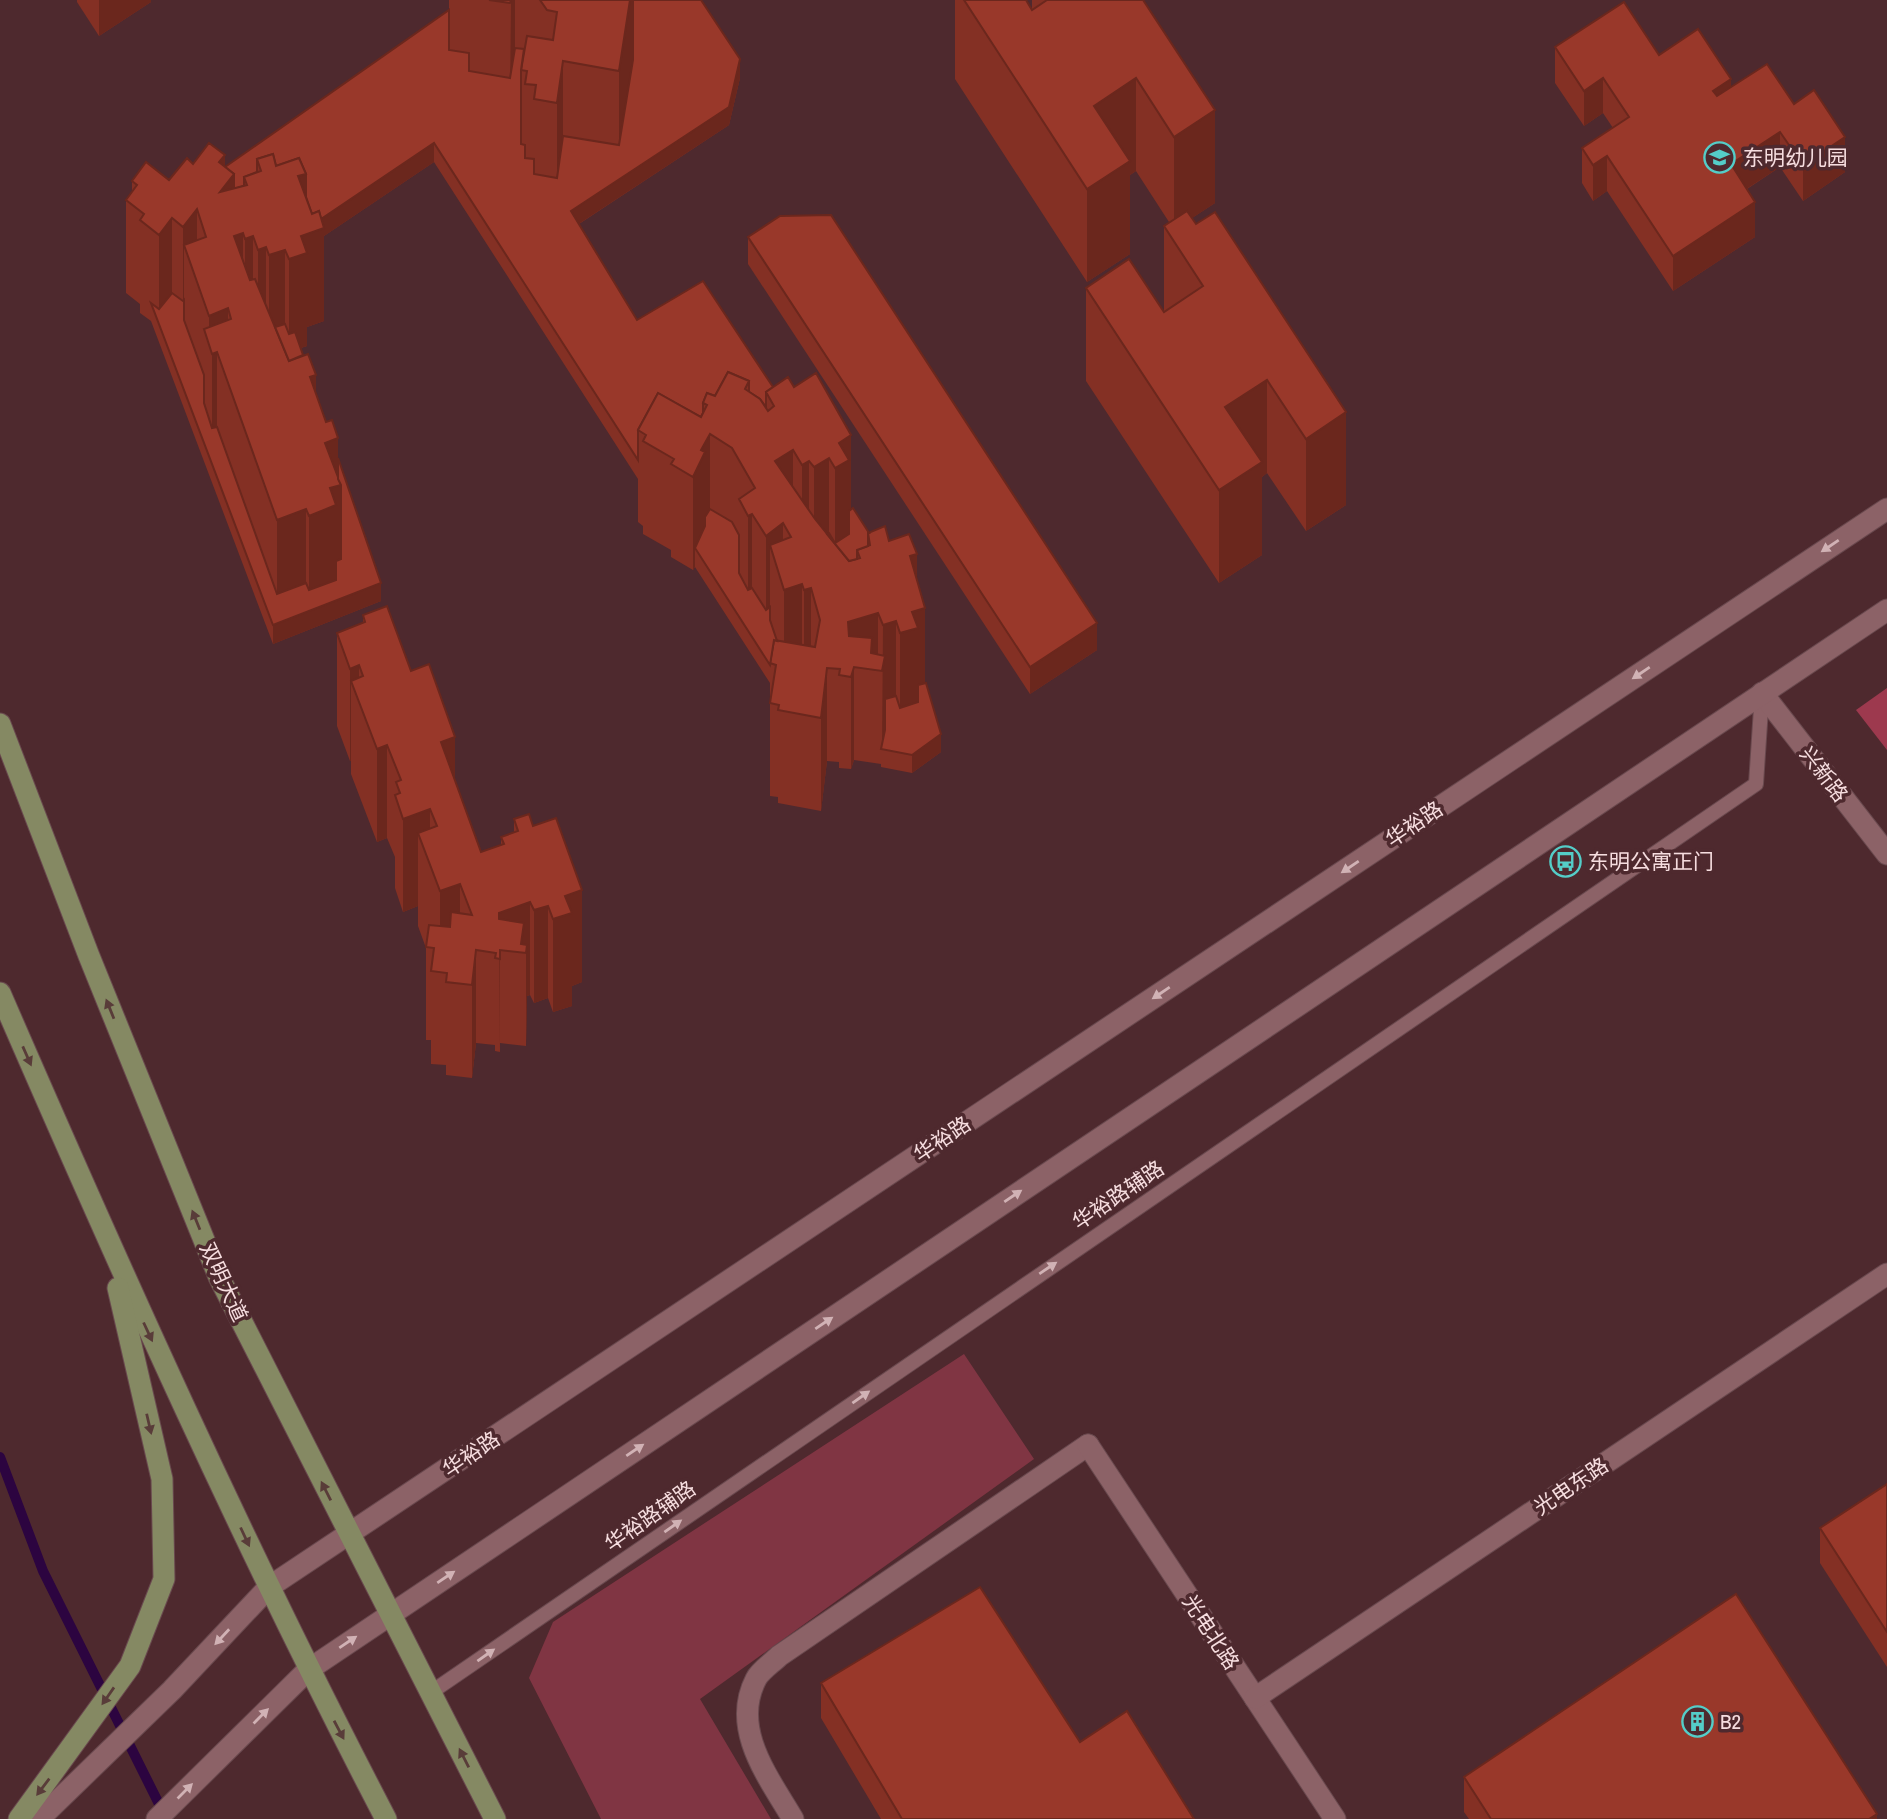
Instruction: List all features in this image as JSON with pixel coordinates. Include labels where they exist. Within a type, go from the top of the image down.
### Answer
[{"type":"main road","name":"华裕路","points":[[39,1819],[172,1690],[268,1587],[1887,509]]},
{"type":"main road","points":[[157,1819],[308,1670],[1887,610]]},
{"type":"main road","name":"兴新路","points":[[1762,693],[1887,854]]},
{"type":"main road","name":"双明大道","points":[[0,724],[89,956],[219,1277],[348,1535],[495,1819]]},
{"type":"main road","points":[[0,993],[106,1238],[268,1587],[386,1819]]},
{"type":"main road","points":[[19,1819],[130,1666],[164,1578],[162,1479],[106,1238]]},
{"type":"main road","name":"光电东路","points":[[1255,1698],[1887,1274]]},
{"type":"main road","name":"光电北路","points":[[793,1819],[752,1747],[747,1715],[756,1678],[779,1656],[1088,1445],[1335,1819]]},
{"type":"lane","name":"华裕路辅路","points":[[430,1693],[1756,784],[1762,693]]},
{"type":"shaded area","points":[[1887,688],[1887,750],[1856,710]]},
{"type":"shaded area","points":[[964,1354],[1034,1459],[700,1699],[771,1819],[601,1819],[529,1678],[553,1622]]},
{"type":"building","points":[[489,0],[511,0],[510,3]]},
{"type":"building","points":[[540,0],[630,0],[619,71],[563,61],[557,103],[534,99],[536,85],[525,84],[527,71],[521,70],[527,36],[553,40],[557,12],[547,10]]},
{"type":"building","points":[[633,0],[701,0],[740,59],[729,107],[571,211],[637,320],[703,281],[773,387],[766,392],[766,407],[749,392],[749,381],[728,372],[715,396],[707,393],[701,417],[658,393],[638,430],[638,460],[434,143],[321,219],[319,211],[312,214],[306,197],[306,174],[299,158],[276,166],[273,154],[257,159],[257,172],[244,177],[244,186],[234,189],[234,174],[225,167],[449,10],[449,50],[469,53],[469,71],[510,78],[515,48],[524,49],[521,70],[521,144],[525,145],[525,158],[534,159],[534,174],[557,178],[563,136],[619,145],[633,60]]},
{"type":"building","points":[[964,0],[1026,0],[1032,10],[1047,0],[1143,0],[1215,110],[1174,137],[1136,78],[1094,106],[1130,161],[1087,189]]},
{"type":"building","points":[[1624,2],[1659,55],[1698,29],[1731,79],[1713,91],[1717,96],[1767,64],[1794,104],[1814,90],[1845,137],[1803,165],[1780,132],[1731,164],[1755,202],[1673,256],[1607,156],[1593,165],[1582,148],[1629,117],[1603,78],[1584,91],[1555,47]]},
{"type":"building","points":[[209,143],[225,155],[219,162],[234,174],[220,192],[247,185],[244,177],[261,171],[257,159],[273,154],[276,166],[299,158],[306,174],[298,176],[312,214],[319,211],[324,228],[301,236],[307,253],[289,259],[285,250],[269,255],[266,247],[258,250],[253,236],[245,239],[243,233],[234,236],[250,280],[255,279],[289,361],[308,354],[316,375],[310,377],[326,422],[332,420],[338,438],[325,443],[341,485],[330,488],[336,505],[309,516],[306,509],[277,520],[217,352],[212,354],[204,329],[231,319],[228,308],[209,316],[184,245],[206,237],[197,209],[183,227],[172,218],[159,235],[140,220],[144,214],[126,200],[137,185],[132,181],[146,162],[169,180],[187,158],[193,164]]},
{"type":"building","points":[[1187,211],[1196,224],[1215,212],[1346,412],[1306,439],[1267,380],[1225,407],[1262,462],[1219,490],[1086,288],[1129,259],[1164,312],[1203,286],[1164,226]]},
{"type":"building","points":[[831,215],[1097,623],[1030,667],[748,237],[780,216]]},
{"type":"building","points":[[172,293],[184,300],[184,320],[204,375],[204,403],[212,428],[217,427],[277,594],[306,583],[309,590],[336,580],[336,561],[341,559],[341,485],[338,479],[338,458],[381,583],[273,625],[151,303],[159,309]]},
{"type":"building","points":[[285,324],[289,334],[295,332],[303,355],[289,361],[275,327]]},
{"type":"building","points":[[728,372],[749,381],[745,389],[760,399],[768,411],[774,406],[766,392],[788,377],[794,387],[816,373],[851,435],[839,443],[849,460],[835,468],[829,458],[814,467],[809,461],[802,465],[793,450],[775,461],[815,519],[849,561],[860,558],[857,550],[870,545],[868,533],[885,526],[889,541],[909,534],[917,554],[910,556],[925,608],[912,612],[918,628],[900,633],[896,621],[883,625],[878,613],[848,622],[849,636],[872,638],[871,653],[885,656],[882,671],[854,667],[851,677],[839,675],[840,669],[827,668],[821,718],[778,710],[779,705],[770,703],[776,665],[770,663],[774,640],[815,647],[820,620],[811,588],[804,590],[802,584],[784,590],[770,545],[791,537],[783,523],[766,536],[752,514],[748,516],[739,499],[755,488],[732,448],[710,434],[701,450],[705,452],[693,477],[671,464],[674,459],[643,441],[646,435],[638,430],[658,393],[701,417],[707,405],[703,403],[707,393],[715,396]]},
{"type":"building","points":[[853,508],[869,533],[868,546],[857,550],[857,559],[849,561],[827,534],[829,533],[835,543],[849,534],[849,511]]},
{"type":"building","points":[[710,509],[732,522],[739,535],[739,573],[748,590],[752,588],[766,610],[770,607],[770,620],[777,641],[774,640],[770,665],[695,548]]},
{"type":"building","points":[[387,606],[411,671],[429,664],[455,737],[441,742],[481,852],[504,844],[501,837],[518,831],[514,819],[529,814],[533,826],[556,818],[582,890],[565,896],[572,913],[553,919],[548,906],[534,910],[530,902],[499,913],[499,919],[524,923],[521,944],[527,945],[526,953],[500,950],[500,959],[495,958],[496,953],[476,950],[472,985],[446,982],[447,973],[431,971],[434,948],[426,947],[429,925],[450,927],[451,912],[472,915],[460,884],[440,891],[418,833],[437,826],[430,809],[403,819],[395,795],[400,793],[396,782],[401,780],[387,745],[377,749],[351,681],[363,676],[359,665],[350,669],[337,633],[365,622],[363,615]]},
{"type":"building","points":[[926,683],[941,734],[912,755],[881,749],[885,730],[885,699],[896,696],[900,708],[918,702],[918,685]]},
{"type":"building","points":[[1887,1484],[1887,1632],[1820,1528]]},
{"type":"building","points":[[980,1587],[1080,1742],[1127,1711],[1194,1819],[902,1819],[821,1683]]},
{"type":"building","name":"B2","points":[[1736,1594],[1877,1814],[1869,1819],[1491,1819],[1464,1777]]},
{"type":"waterway","points":[[0,1457],[43,1571],[164,1814]]},
{"type":"place","name":"东明幼儿园","points":[[1720,157]]},
{"type":"place","name":"东明公寓正门","points":[[1565,861]]},
{"type":"place","name":"B2","points":[[1697,1721]]}]
